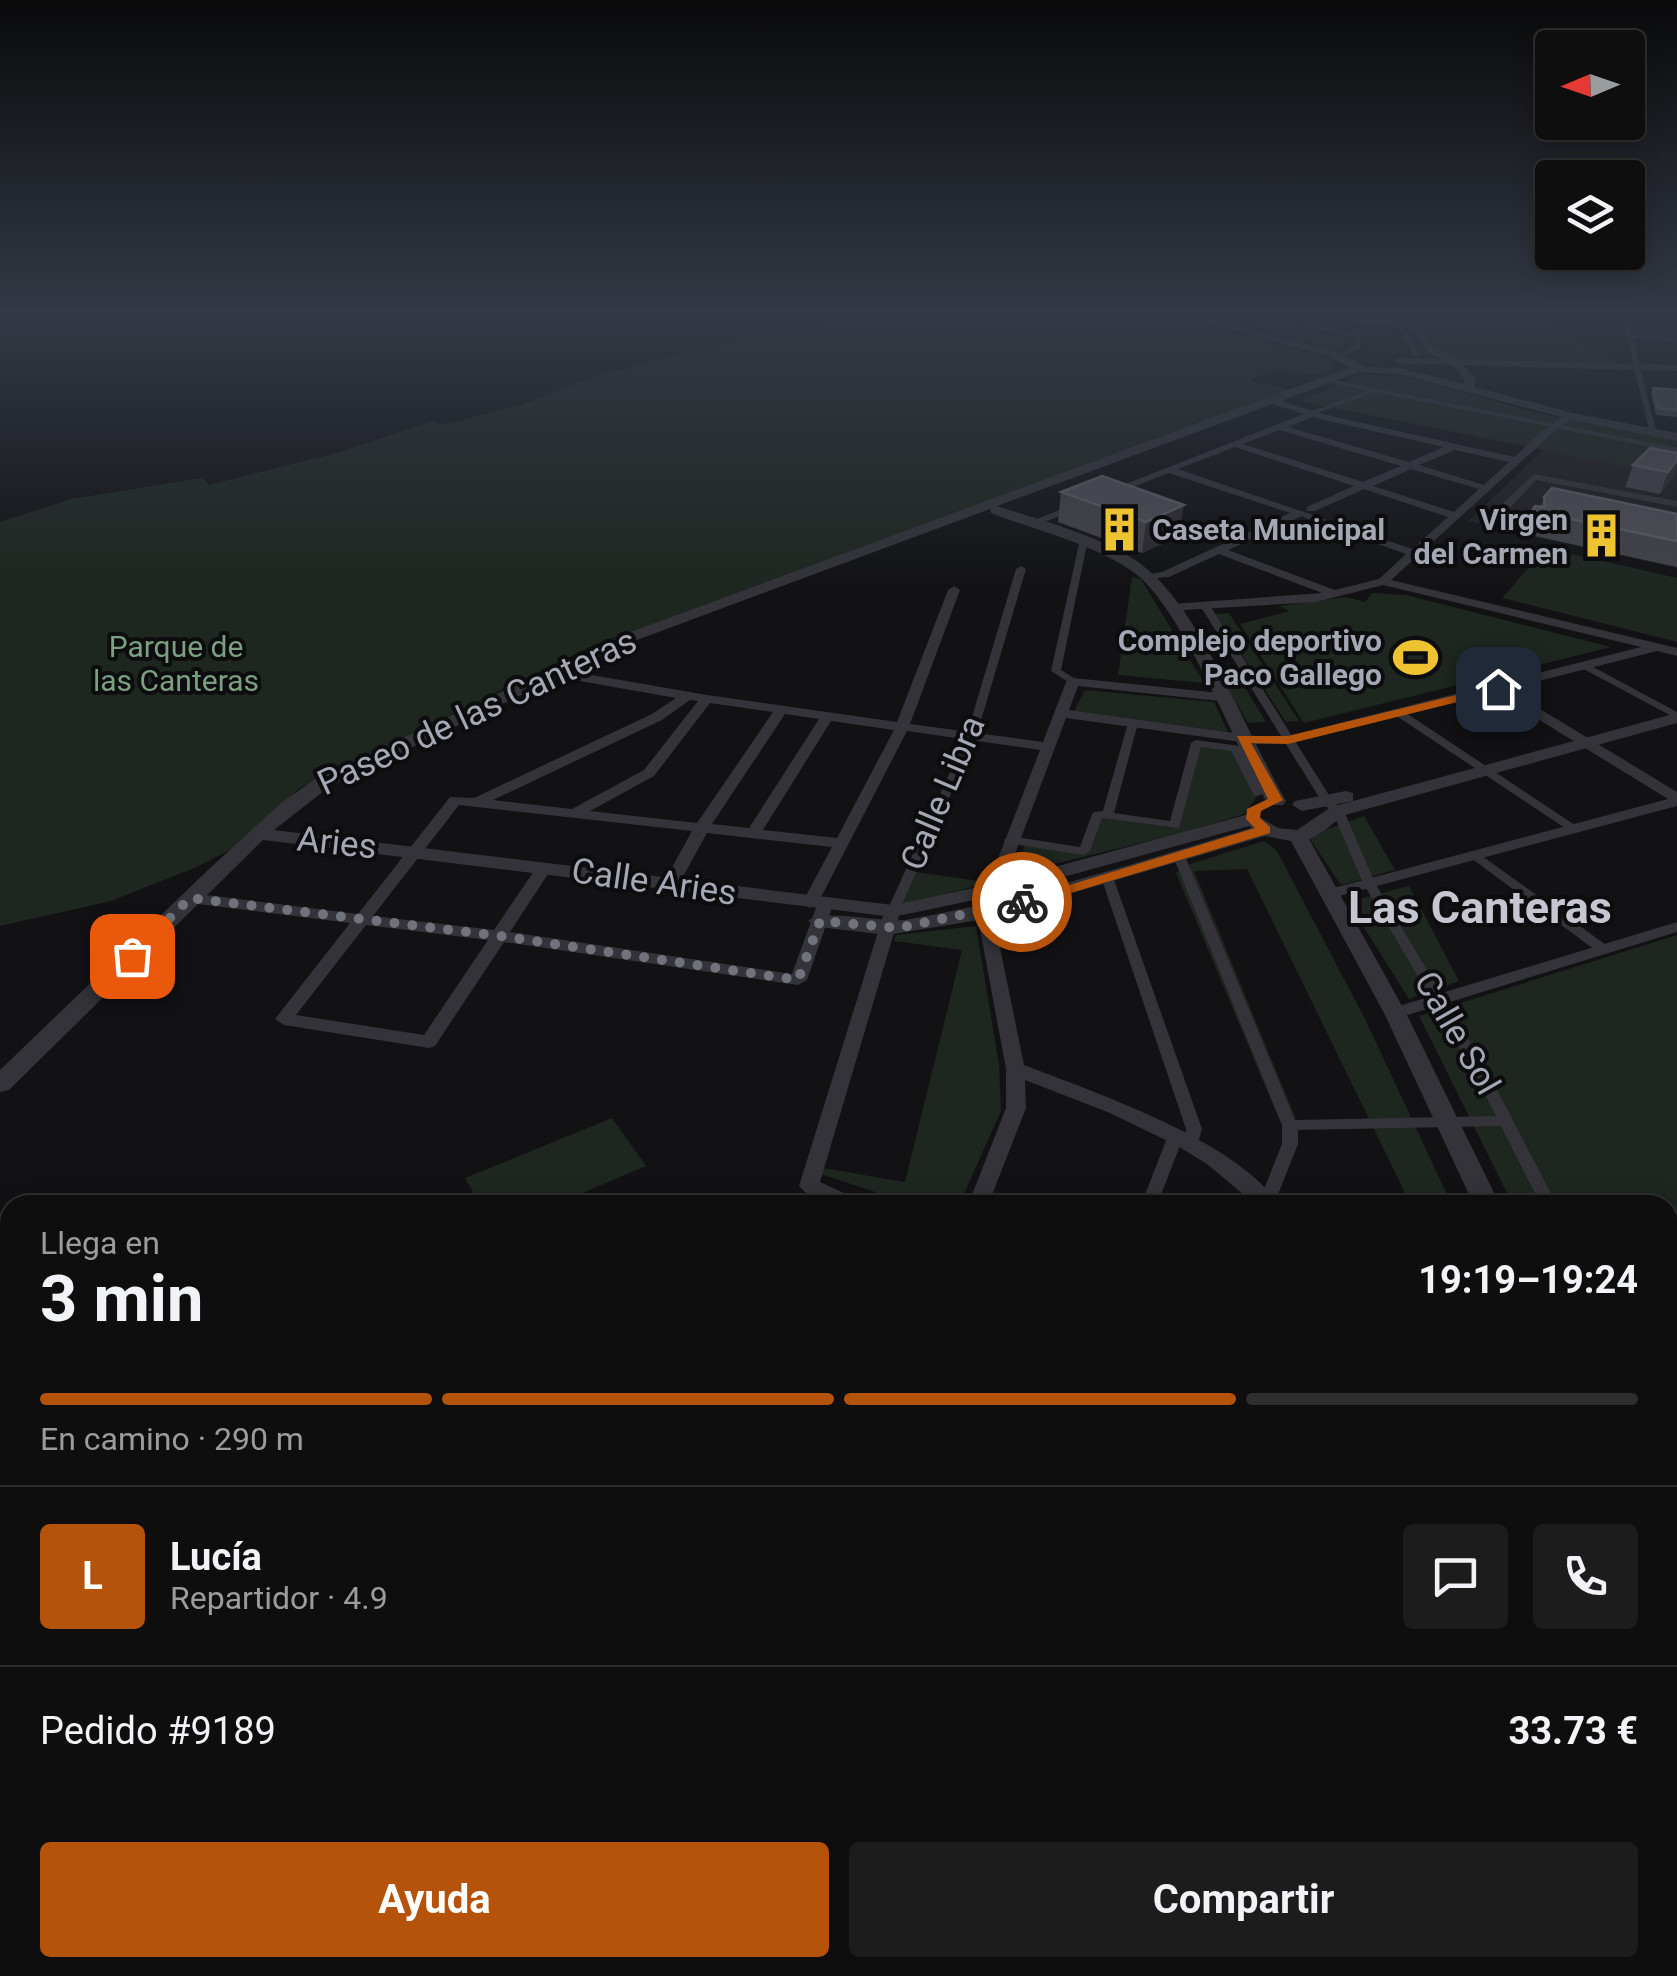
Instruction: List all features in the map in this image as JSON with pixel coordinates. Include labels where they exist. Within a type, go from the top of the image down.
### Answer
[{"type":"street","points":[[966,518],[1261,406]]},
{"type":"street","points":[[1286,406],[1518,461]]},
{"type":"street","points":[[966,518],[1024,522],[1182,469],[1337,406]]},
{"type":"street","points":[[1453,406],[1677,450]]},
{"type":"street","points":[[1533,406],[1677,437]]},
{"type":"street","points":[[1647,406],[1654,432]]},
{"type":"street","points":[[1172,608],[1336,594],[1383,581],[1555,426],[1572,416]]},
{"type":"street","points":[[1283,428],[1488,490]]},
{"type":"street","points":[[1239,445],[1458,516]]},
{"type":"street","points":[[1149,577],[1165,575],[1454,447]]},
{"type":"street","points":[[1182,469],[1417,550]]},
{"type":"street","points":[[1532,526],[1503,518],[1503,509],[1534,476],[1677,504]]},
{"type":"street","points":[[1018,498],[1024,522]]},
{"type":"street","points":[[966,518],[996,510],[1018,498]]},
{"type":"street","points":[[996,510],[1083,544],[1149,577],[1172,608],[1204,665],[1267,797]]},
{"type":"street","name":"Paseo de las Canteras","points":[[0,1084],[190,898],[304,794],[322,783],[631,637],[966,518]]},
{"type":"street","points":[[1083,544],[1056,671],[1074,682],[1220,697]]},
{"type":"street","points":[[1221,551],[1336,594]]},
{"type":"street","name":"Calle Libra","points":[[829,1195],[808,1186],[890,920],[971,737],[1021,569]]},
{"type":"street","points":[[1383,581],[1677,652]]},
{"type":"street","points":[[190,898],[500,936],[798,980],[840,843],[902,728],[954,590]]},
{"type":"street","name":"Calle Sol","points":[[1206,607],[1333,806],[1369,883],[1440,1002],[1545,1195]]},
{"type":"street","points":[[1198,737],[1288,740],[1656,647]]},
{"type":"street","points":[[1204,665],[1241,664]]},
{"type":"street","points":[[1584,665],[1674,712]]},
{"type":"street","points":[[551,672],[706,699],[1046,748]]},
{"type":"street","points":[[982,1195],[1016,1108],[1015,1069],[985,913],[1074,682]]},
{"type":"street","points":[[1498,689],[1677,799]]},
{"type":"street","points":[[477,802],[657,717],[688,696]]},
{"type":"street","points":[[574,813],[649,774],[706,699]]},
{"type":"street","points":[[671,884],[702,827],[781,710]]},
{"type":"street","points":[[1399,712],[1575,829]]},
{"type":"street","points":[[1302,806],[1333,806],[1674,712]]},
{"type":"street","points":[[1060,713],[1133,723],[1235,748],[1267,797],[1302,806],[1315,813],[1319,822]]},
{"type":"street","points":[[754,832],[827,717]]},
{"type":"street","points":[[1108,815],[1133,723]]},
{"type":"street","points":[[1010,840],[1084,851],[1098,814],[1174,826],[1198,737]]},
{"type":"street","points":[[1259,824],[1254,809],[1267,797]]},
{"type":"street","points":[[1328,894],[1677,799]]},
{"type":"street","points":[[544,868],[429,1042],[284,1020],[455,800],[840,843]]},
{"type":"street","points":[[890,920],[1259,824],[1298,836],[1314,831],[1333,806]]},
{"type":"street","name":"Calle Aries","points":[[414,851],[671,884],[890,920],[985,913],[1180,856],[1259,824]]},
{"type":"street","name":"Aries","points":[[260,834],[414,851]]},
{"type":"street","name":"Calle Sol","points":[[1298,836],[1394,1013],[1482,1195]]},
{"type":"street","points":[[1475,855],[1604,950]]},
{"type":"street","points":[[1180,856],[1290,1124],[1290,1144],[1271,1195]]},
{"type":"street","points":[[1107,877],[1194,1128],[1154,1195]]},
{"type":"street","points":[[1394,1013],[1677,927]]},
{"type":"street","points":[[1015,1069],[1183,1142],[1229,1170],[1258,1195]]},
{"type":"street","points":[[1290,1124],[1506,1121]]},
{"type":"shaded area","points":[[1544,449],[1677,477],[1677,568],[1468,521]]},
{"type":"green space","name":"Parque de las Canteras","points":[[516,406],[1247,406],[595,645],[301,787],[235,847],[199,866],[111,901],[0,926],[0,522],[71,499],[202,478],[209,485],[337,453],[433,421],[443,425]]},
{"type":"green space","points":[[1326,406],[1514,406],[1677,440],[1677,477]]},
{"type":"green space","points":[[1546,548],[1677,578],[1677,642],[1502,598]]},
{"type":"green space","points":[[1132,577],[1141,579],[1204,683],[1118,675]]},
{"type":"green space","name":"Complejo deportivo Paco Gallego","points":[[1372,593],[1406,595],[1611,647],[1304,723],[1240,624],[1290,611],[1279,606],[1346,597],[1365,602]]},
{"type":"green space","points":[[1229,613],[1299,721],[1286,722],[1215,614]]},
{"type":"green space","points":[[1233,668],[1266,722],[1248,723],[1216,669]]},
{"type":"green space","points":[[1085,690],[1214,702],[1228,732],[1074,711]]},
{"type":"green space","points":[[1193,741],[1236,745],[1260,792],[1244,814],[1017,873],[1025,843],[1084,851],[1098,814],[1171,823]]},
{"type":"green space","points":[[1364,816],[1395,870],[1341,885],[1308,836]]},
{"type":"green space","points":[[1264,841],[1277,851],[1365,1019],[1447,1195],[1406,1195],[1247,869],[1194,871],[1296,1119],[1279,1119],[1176,873],[1190,864]]},
{"type":"green space","points":[[916,872],[979,881],[976,886],[899,906]]},
{"type":"green space","points":[[1409,886],[1459,981],[1409,999],[1348,902]]},
{"type":"green space","points":[[976,926],[999,1065],[1001,1111],[963,1195],[884,1195],[821,1174],[823,1168],[905,1182],[962,950],[894,941],[896,935]]},
{"type":"green space","points":[[1677,935],[1677,1195],[1508,1195],[1419,1016]]},
{"type":"green space","points":[[612,1118],[646,1166],[578,1195],[474,1195],[465,1178]]},
{"type":"building","points":[[1650,448],[1677,453],[1668,472],[1633,465]]},
{"type":"building","points":[[1102,476],[1184,505],[1146,522],[1061,492]]},
{"type":"building","points":[[1552,488],[1677,514],[1677,541],[1532,511],[1535,506],[1545,507],[1544,497]]},
{"type":"way so far","points":[[132,956],[190,898],[500,936],[798,980],[820,921],[899,928],[985,913],[1022,902]]},
{"type":"place","name":"Caseta Municipal","points":[[1119,529]]},
{"type":"place","name":"Virgen del Carmen","points":[[1601,536]]},
{"type":"place","name":"Complejo deportivo Paco Gallego","points":[[1415,657]]},
{"type":"district","name":"Las Canteras","points":[[1480,907]]},
{"type":"route","points":[[1022,902],[1266,830],[1252,814],[1259,804],[1276,800],[1242,738],[1288,740],[1498,689]]}]
